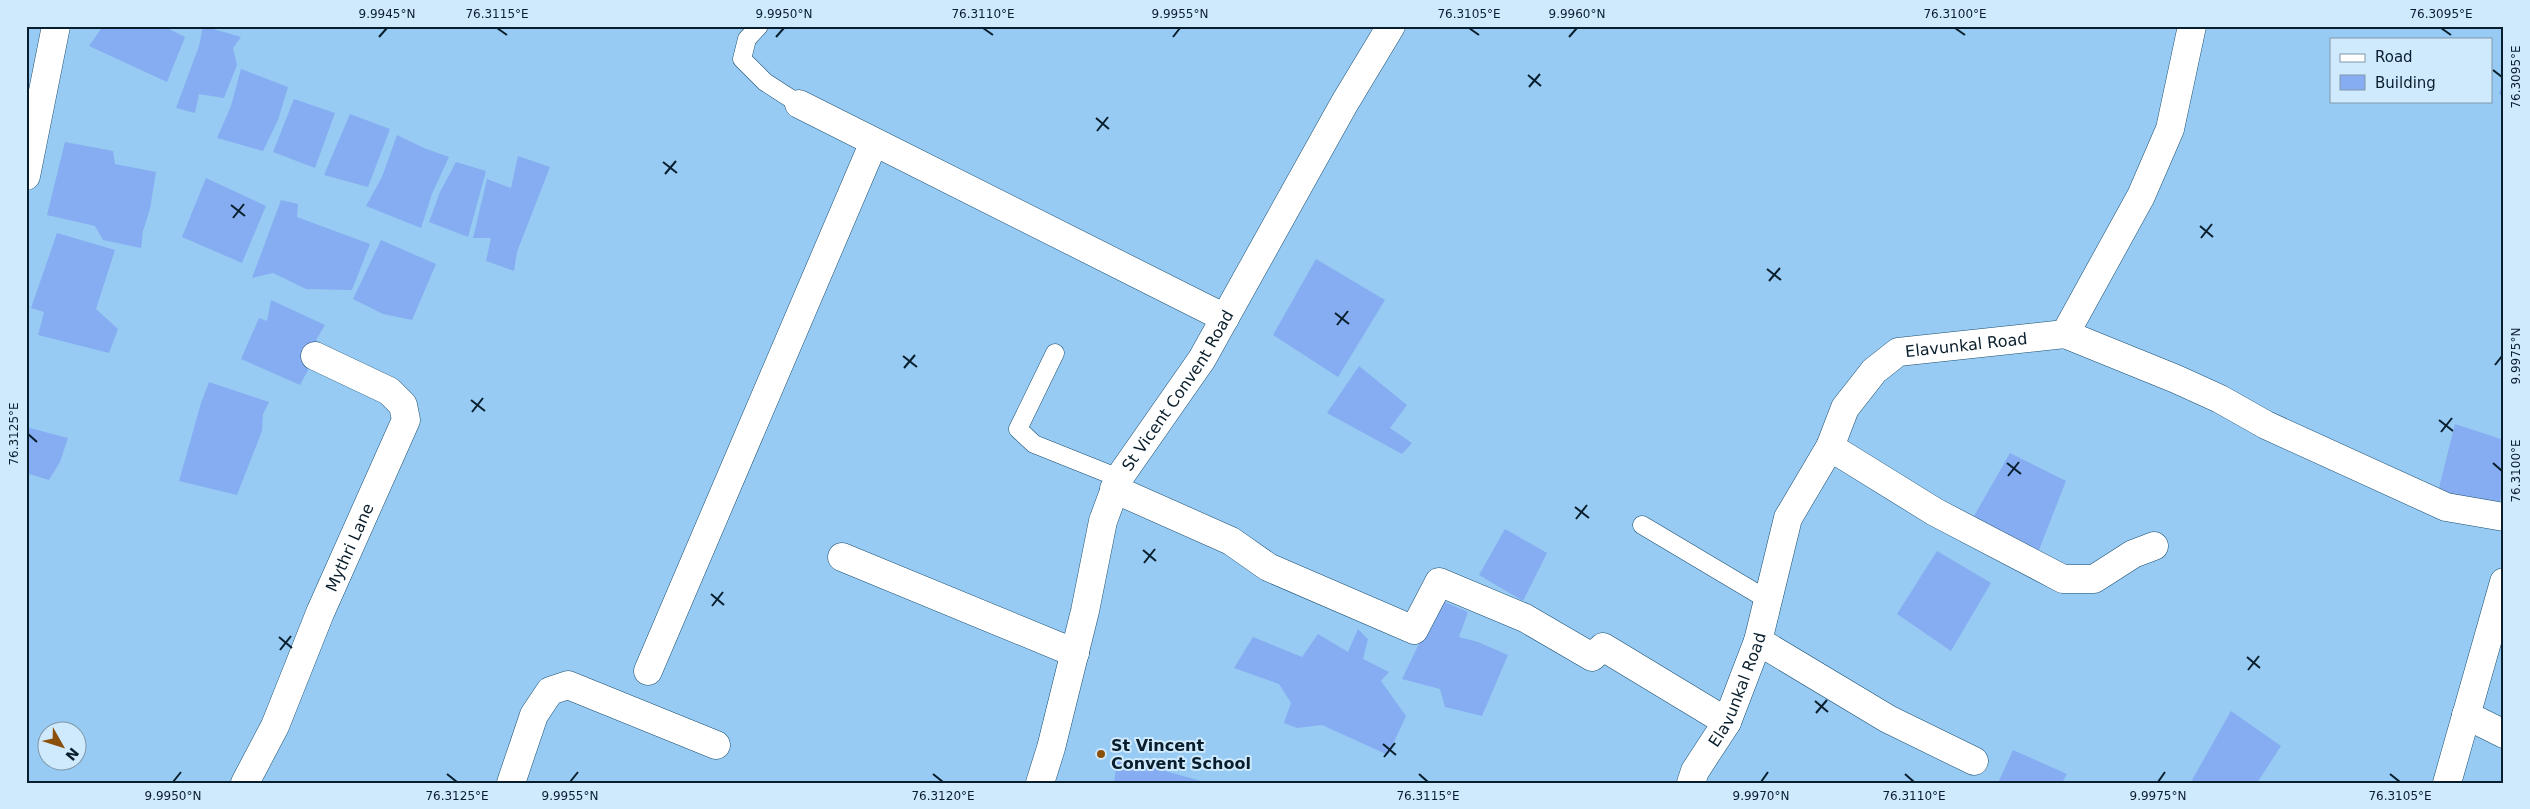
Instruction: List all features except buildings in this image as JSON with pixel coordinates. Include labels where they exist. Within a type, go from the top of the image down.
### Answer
[{"type":"street","points":[[26,176],[36,74],[56,26]]},
{"type":"street","points":[[2192,26],[2170,129],[2141,196],[2065,334],[2176,379],[2220,399],[2266,426],[2446,507],[2504,517]]},
{"type":"street","name":"St Vicent Convent Road","points":[[1040,783],[1051,748],[1075,653],[1103,521],[1117,484],[1202,359],[1389,27]]},
{"type":"street","points":[[799,104],[1225,318]]},
{"type":"street","points":[[648,671],[874,142]]},
{"type":"street","name":"Elavunkal Road","points":[[1691,783],[1695,771],[1727,722],[1758,641],[1788,518],[1830,447],[1845,408],[1874,372],[1898,352],[2065,334]]},
{"type":"street","name":"Mythri Lane","points":[[245,783],[275,726],[320,614],[406,420],[403,405],[389,391],[315,356]]},
{"type":"street","points":[[1830,447],[1935,512],[2063,579],[2094,579],[2133,554],[2154,546]]},
{"type":"street","points":[[1117,484],[1231,540],[1268,567],[1414,630],[1439,582],[1525,618],[1592,657],[1603,647],[1727,722]]},
{"type":"street","points":[[842,557],[1075,653]]},
{"type":"street","points":[[2447,783],[2504,582]]},
{"type":"street","points":[[1758,641],[1888,719],[1974,761]]},
{"type":"street","points":[[511,783],[534,714],[550,691],[568,685],[716,745]]},
{"type":"street","points":[[2466,715],[2504,734]]},
{"type":"lane","points":[[758,26],[747,39],[742,59],[765,82],[799,104]]},
{"type":"lane","points":[[1055,353],[1018,429],[1034,444],[1117,484]]},
{"type":"lane","points":[[1642,524],[1768,600]]},
{"type":"place","name":"St Vincent Convent School","points":[[1101,754]]}]
